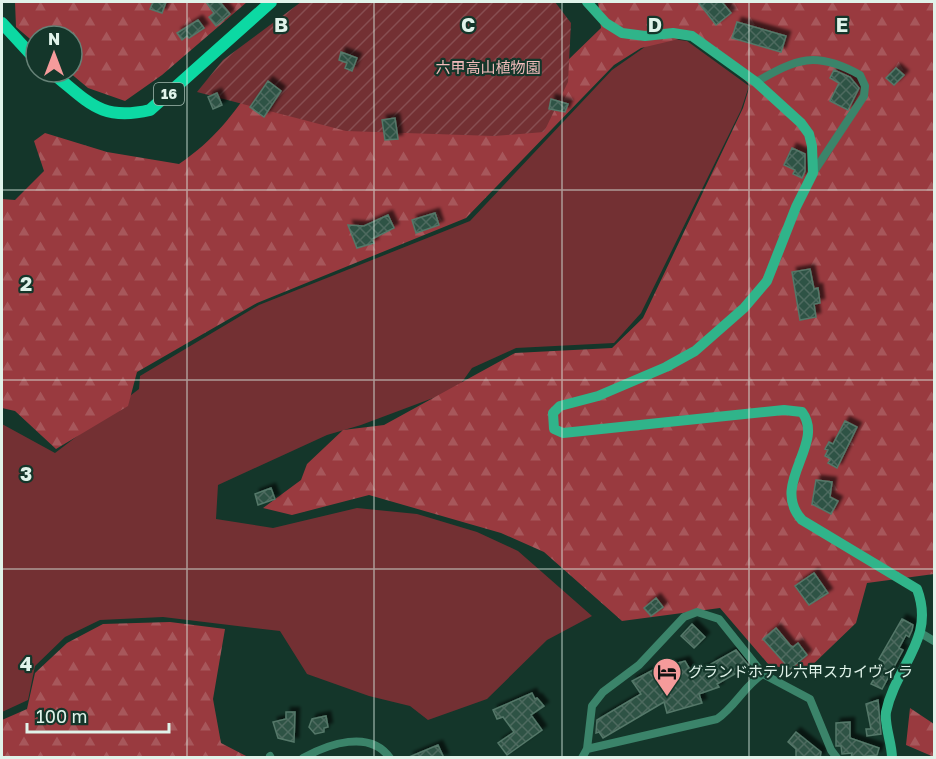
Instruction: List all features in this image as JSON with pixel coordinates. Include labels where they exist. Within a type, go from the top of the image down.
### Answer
[{"type":"main road","name":"16","points":[[66,84],[92,104],[111,113],[127,115],[150,110],[271,2]]},
{"type":"main road","points":[[2,23],[24,47]]},
{"type":"street","points":[[587,2],[606,23],[622,33],[645,36],[673,33],[692,36],[756,82],[801,123],[809,134],[813,146],[813,173]]},
{"type":"street","points":[[756,82],[792,62],[808,60],[844,67],[860,75],[865,86],[864,96],[813,173],[796,207],[767,281],[744,308],[695,351],[666,367],[598,396],[560,406],[553,413],[551,421],[554,429],[563,433],[784,410],[802,412],[809,421],[810,432],[796,466],[792,492],[795,512],[802,520],[917,589],[926,604],[928,621],[924,634],[891,696],[885,715],[892,758]]},
{"type":"street","points":[[582,758],[587,749],[592,706],[603,692],[639,665],[684,617],[697,612],[719,619],[763,674],[810,699],[831,750],[837,758]]},
{"type":"street","points":[[924,634],[934,641]]},
{"type":"street","points":[[587,749],[717,719],[728,711],[755,679],[763,674]]},
{"type":"street","points":[[303,758],[326,745],[360,741],[382,748],[390,758]]},
{"type":"green space","points":[[15,2],[247,2],[162,75],[125,101],[88,88],[83,84],[84,24],[24,24],[24,34],[16,27]]},
{"type":"green space","name":"六甲高山植物園","points":[[301,2],[555,2],[571,23],[568,82],[544,132],[494,136],[346,131],[197,92],[223,60]]},
{"type":"green space","points":[[598,2],[934,2],[934,574],[867,583],[856,623],[805,672],[769,665],[720,608],[622,621],[544,552],[501,533],[369,495],[292,515],[263,508],[301,480],[307,464],[343,430],[384,425],[515,353],[612,348],[643,318],[743,108],[750,85],[696,35],[641,48],[614,65],[466,218],[257,303],[137,372],[128,406],[56,449],[15,411],[2,408],[2,199],[15,200],[44,171],[34,141],[45,133],[107,152],[179,164],[213,136],[258,79],[530,97],[601,28]]},
{"type":"green space","points":[[672,39],[687,41],[749,86],[741,110],[641,313],[614,343],[516,348],[472,368],[457,389],[361,425],[327,435],[218,485],[216,519],[273,528],[357,508],[417,514],[477,532],[518,551],[592,616],[547,640],[487,699],[428,720],[410,706],[369,696],[307,674],[280,631],[163,617],[100,620],[65,637],[35,666],[28,700],[2,712],[2,424],[55,453],[139,389],[140,376],[259,305],[470,221],[612,70],[652,42]]},
{"type":"green space","points":[[170,622],[225,629],[213,699],[221,743],[248,757],[2,757],[2,720],[27,709],[35,673],[67,643],[103,624]]},
{"type":"green space","points":[[910,708],[934,724],[934,757],[906,745]]},
{"type":"building","points":[[153,2],[166,2],[162,13],[150,9]]},
{"type":"building","points":[[206,2],[220,2],[230,14],[216,26],[209,17],[214,13]]},
{"type":"building","points":[[698,2],[722,2],[731,13],[716,25]]},
{"type":"building","points":[[198,20],[204,28],[182,40],[177,33]]},
{"type":"building","points":[[737,22],[786,36],[781,52],[732,38]]},
{"type":"building","points":[[341,52],[357,58],[352,71],[345,68],[347,63],[339,60]]},
{"type":"building","points":[[896,68],[904,75],[894,85],[886,78]]},
{"type":"building","points":[[834,70],[850,77],[859,88],[848,110],[830,101],[839,83],[830,78]]},
{"type":"building","points":[[268,81],[281,91],[264,117],[250,107]]},
{"type":"building","points":[[217,93],[222,105],[213,109],[208,97]]},
{"type":"building","points":[[551,99],[568,104],[565,112],[549,109]]},
{"type":"building","points":[[395,118],[398,139],[385,140],[382,120]]},
{"type":"building","points":[[792,148],[805,154],[805,171],[802,178],[793,174],[795,170],[784,165]]},
{"type":"building","points":[[435,213],[439,225],[416,233],[412,220]]},
{"type":"building","points":[[388,215],[394,228],[372,239],[374,243],[357,248],[348,225],[364,226]]},
{"type":"building","points":[[810,269],[814,289],[818,288],[820,303],[814,304],[816,317],[800,320],[792,272]]},
{"type":"building","points":[[845,421],[857,427],[837,468],[828,463],[831,459],[825,456],[828,450],[825,449],[829,442],[833,444]]},
{"type":"building","points":[[816,480],[832,482],[830,497],[838,501],[831,514],[812,504]]},
{"type":"building","points":[[271,488],[275,499],[258,505],[255,494]]},
{"type":"building","points":[[814,573],[828,593],[809,605],[795,586]]},
{"type":"building","points":[[656,598],[663,607],[651,616],[644,608]]},
{"type":"building","points":[[902,619],[913,625],[912,630],[909,637],[906,635],[899,648],[903,650],[882,689],[871,684],[884,662],[879,659]]},
{"type":"building","points":[[692,624],[705,637],[694,648],[681,636]]},
{"type":"building","points":[[776,628],[790,645],[793,647],[798,643],[807,655],[790,669],[763,639]]},
{"type":"building","name":"グランドホテル六甲スカイヴィラ","points":[[736,650],[749,666],[717,684],[719,687],[699,694],[702,703],[667,713],[664,702],[603,738],[599,732],[596,733],[597,720],[641,694],[632,681],[655,669],[685,661],[692,673],[712,666],[711,664]]},
{"type":"building","points":[[532,693],[535,699],[537,698],[544,706],[531,715],[542,730],[507,755],[498,743],[514,732],[503,717],[497,719],[493,710]]},
{"type":"building","points":[[878,700],[881,734],[867,736],[866,729],[871,729],[866,704]]},
{"type":"building","points":[[286,712],[295,712],[294,742],[278,738],[273,722],[286,719]]},
{"type":"building","points":[[326,716],[328,727],[324,728],[324,732],[315,734],[309,727],[312,719]]},
{"type":"building","points":[[850,722],[850,738],[879,748],[877,755],[851,758],[852,753],[842,754],[841,746],[836,746],[836,723]]},
{"type":"building","points":[[796,732],[821,752],[820,758],[796,758],[796,749],[788,742]]},
{"type":"building","points":[[438,745],[444,758],[409,758],[409,757]]},
{"type":"place","name":"グランドホテル六甲スカイヴィラ","points":[[667,698]]}]
